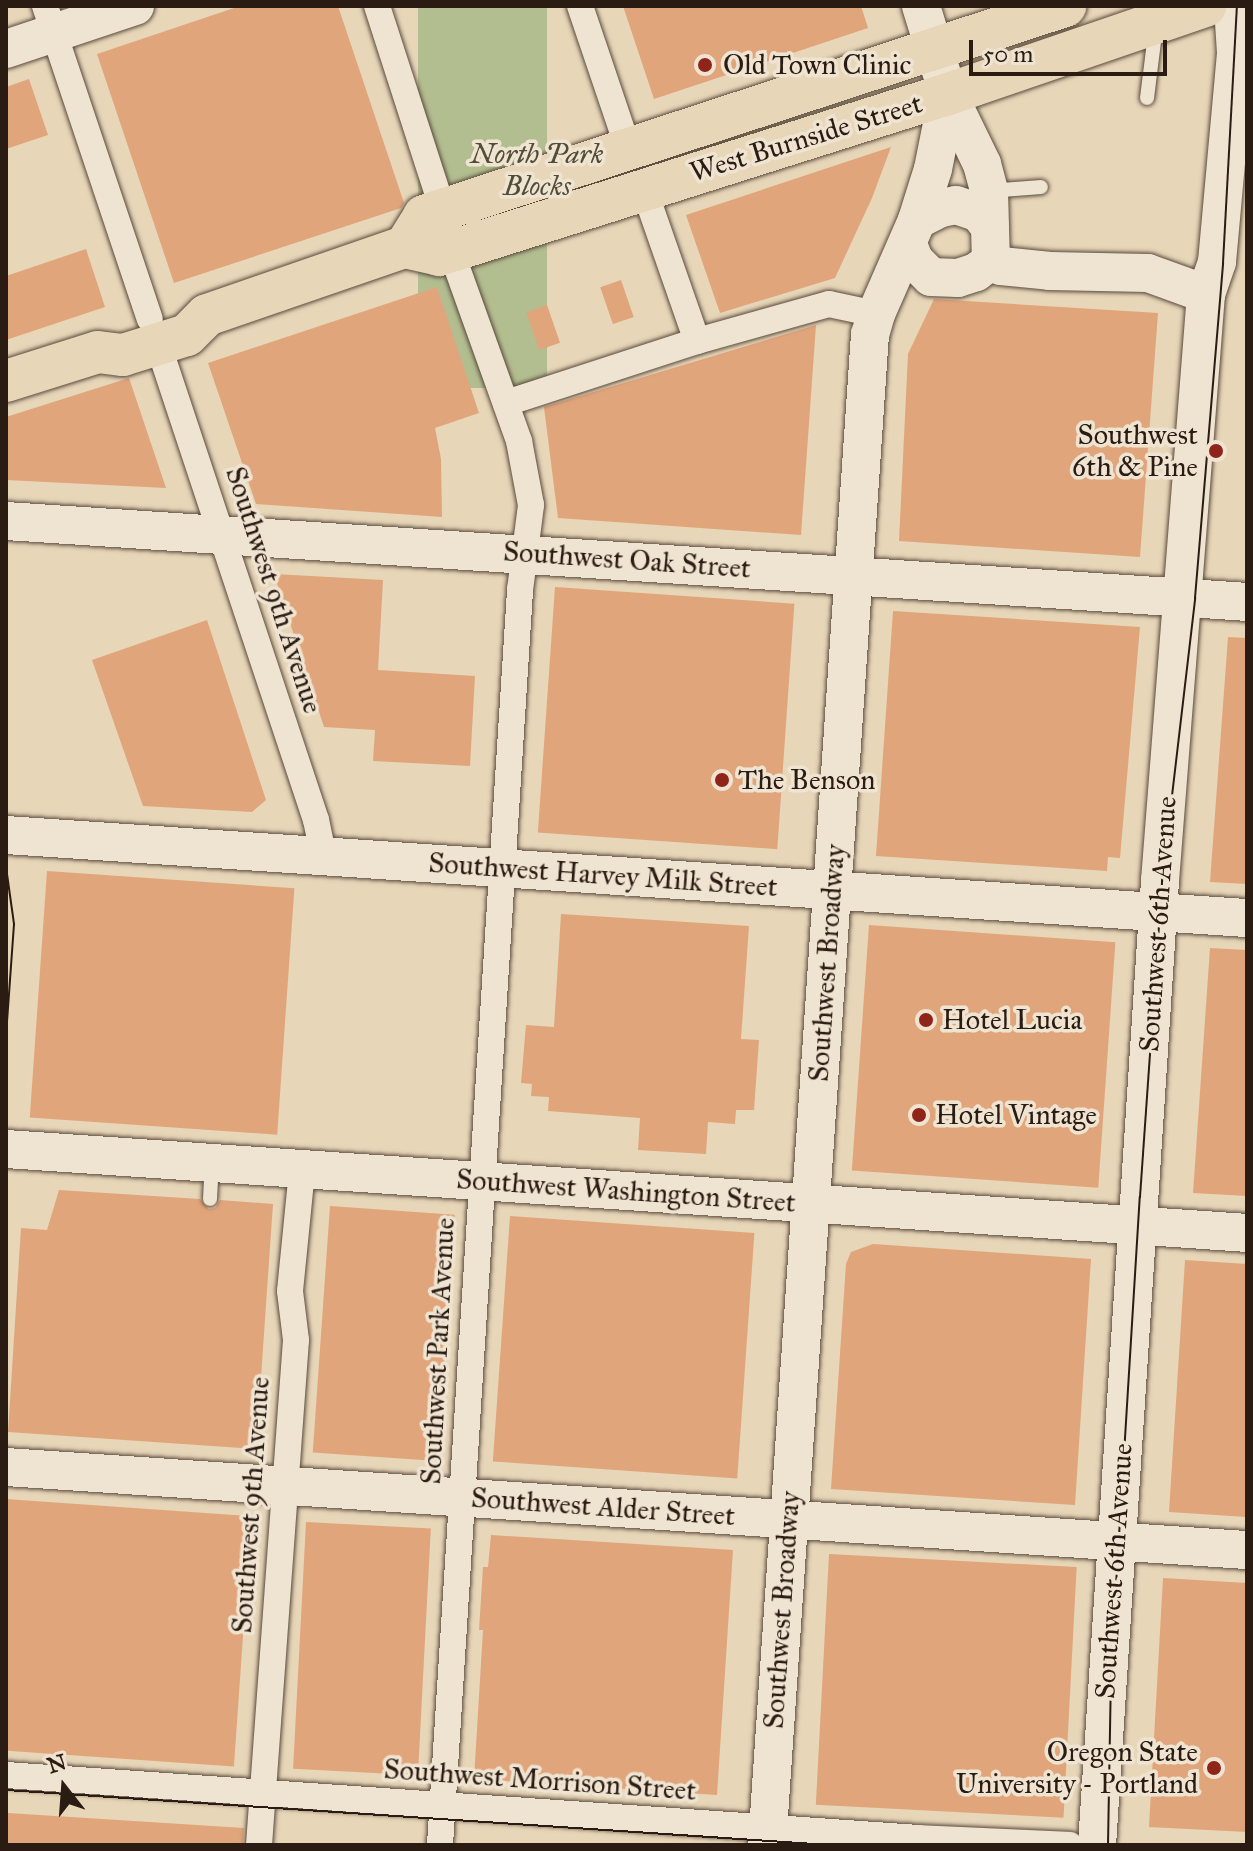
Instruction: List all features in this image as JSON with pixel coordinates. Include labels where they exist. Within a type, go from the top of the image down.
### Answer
[{"type":"main road","name":"West Burnside Street","points":[[405,247],[424,216],[1065,6]]},
{"type":"main road","name":"West Burnside Street","points":[[6,381],[98,352],[116,330],[154,332],[179,310],[207,315],[405,247],[439,255],[948,94],[1205,6]]},
{"type":"street","points":[[6,49],[50,20],[135,6]]},
{"type":"street","points":[[377,6],[443,210]]},
{"type":"street","points":[[580,6],[628,148]]},
{"type":"street","name":"Southwest Broadway","points":[[921,6],[948,94],[982,164],[990,226]]},
{"type":"street","name":"Southwest 6th Avenue","points":[[1097,1845],[1158,912],[1206,294],[1217,262],[1236,53],[1233,6]]},
{"type":"street","name":"Southwest 9th Avenue","points":[[50,20],[223,535],[316,820],[324,857]]},
{"type":"street","name":"Southwest Broadway","points":[[768,1836],[870,335],[912,232],[933,169],[948,94]]},
{"type":"street","points":[[644,189],[697,341]]},
{"type":"street","points":[[990,226],[976,272],[958,278],[931,277],[914,260],[912,232],[956,205],[979,213],[990,226],[1012,268],[1148,273],[1206,294]]},
{"type":"street","name":"Southwest Park Avenue","points":[[440,1845],[523,552],[531,505],[519,441],[451,251]]},
{"type":"street","points":[[506,403],[697,341],[829,304],[876,314]]},
{"type":"street","name":"Southwest Oak Street","points":[[6,521],[523,552],[1247,602]]},
{"type":"street","name":"Southwest Harvey Milk Street","points":[[6,835],[1247,918]]},
{"type":"street","name":"Southwest Washington Street","points":[[6,1149],[211,1181],[302,1170],[1247,1233]]},
{"type":"street","name":"Southwest 9th Avenue","points":[[259,1845],[296,1340],[290,1291],[302,1170]]},
{"type":"street","name":"Southwest Alder Street","points":[[6,1467],[1247,1550]]},
{"type":"street","name":"Southwest Morrison Street","points":[[6,1775],[443,1805],[768,1836],[1070,1845]]},
{"type":"lane","points":[[1147,98],[1157,22]]},
{"type":"lane","points":[[990,226],[1041,187]]},
{"type":"green space","name":"North Park Blocks","points":[[418,6],[547,6],[547,388],[418,388]]},
{"type":"building","points":[[240,6],[338,6],[404,203],[401,208],[174,283],[97,54]]},
{"type":"building","points":[[623,6],[861,6],[868,28],[654,99]]},
{"type":"building","points":[[29,79],[48,135],[6,149],[6,87]]},
{"type":"building","points":[[891,147],[872,198],[835,278],[720,313],[686,215]]},
{"type":"building","points":[[86,249],[105,307],[6,340],[6,276]]},
{"type":"building","points":[[621,280],[634,317],[613,324],[600,287]]},
{"type":"building","points":[[437,287],[479,413],[435,428],[441,459],[442,517],[256,504],[208,363]]},
{"type":"building","points":[[934,299],[1158,313],[1140,557],[899,541],[908,354]]},
{"type":"building","points":[[547,305],[560,343],[539,350],[526,312]]},
{"type":"building","points":[[816,325],[801,535],[558,518],[544,407]]},
{"type":"building","points":[[129,378],[166,488],[6,480],[6,417]]},
{"type":"building","points":[[274,574],[383,580],[378,670],[475,676],[470,766],[373,761],[375,730],[324,727]]},
{"type":"building","points":[[555,587],[794,604],[777,849],[538,832]]},
{"type":"building","points":[[893,611],[1140,627],[1120,858],[1108,857],[1107,871],[876,856]]},
{"type":"building","points":[[207,620],[266,800],[252,812],[143,806],[92,660]]},
{"type":"building","points":[[1228,637],[1247,638],[1247,884],[1210,882]]},
{"type":"building","points":[[47,871],[294,888],[277,1135],[30,1117]]},
{"type":"building","points":[[561,914],[749,926],[741,1039],[759,1040],[754,1110],[736,1110],[735,1124],[708,1122],[706,1154],[638,1150],[640,1118],[548,1111],[549,1097],[531,1096],[532,1084],[521,1083],[526,1025],[554,1027]]},
{"type":"building","points":[[869,925],[1115,942],[1098,1188],[852,1170]]},
{"type":"building","points":[[1210,948],[1247,950],[1247,1196],[1193,1193]]},
{"type":"building","points":[[59,1190],[200,1199],[209,1209],[215,1208],[220,1200],[273,1204],[256,1449],[8,1432],[21,1228],[47,1230]]},
{"type":"building","points":[[330,1206],[455,1215],[437,1461],[313,1452]]},
{"type":"building","points":[[510,1216],[754,1233],[737,1478],[493,1461]]},
{"type":"building","points":[[873,1244],[1091,1259],[1075,1505],[831,1489],[846,1264],[851,1252]]},
{"type":"building","points":[[1185,1260],[1247,1264],[1247,1517],[1169,1512]]},
{"type":"building","points":[[6,1499],[251,1516],[234,1767],[6,1751]]},
{"type":"building","points":[[306,1522],[431,1529],[418,1775],[293,1769]]},
{"type":"building","points":[[491,1535],[733,1550],[717,1795],[474,1779],[483,1630],[479,1630],[483,1567],[488,1567]]},
{"type":"building","points":[[829,1554],[1077,1567],[1064,1818],[816,1805]]},
{"type":"building","points":[[1163,1578],[1247,1583],[1247,1832],[1149,1827]]},
{"type":"building","points":[[8,1813],[244,1828],[243,1845],[6,1845]]},
{"type":"tram line","points":[[1108,1845],[1111,1667],[1162,881],[1195,598],[1223,263],[1237,6]]},
{"type":"tram line","points":[[6,867],[14,924],[6,1035]]},
{"type":"tram line","points":[[6,1790],[830,1845]]},
{"type":"place","name":"Old Town Clinic","points":[[705,65]]},
{"type":"place","name":"Southwest 6th & Pine","points":[[1216,451]]},
{"type":"place","name":"The Benson","points":[[722,780]]},
{"type":"place","name":"Hotel Lucia","points":[[926,1020]]},
{"type":"place","name":"Hotel Vintage","points":[[919,1115]]},
{"type":"place","name":"Oregon State University - Portland","points":[[1214,1768]]}]
